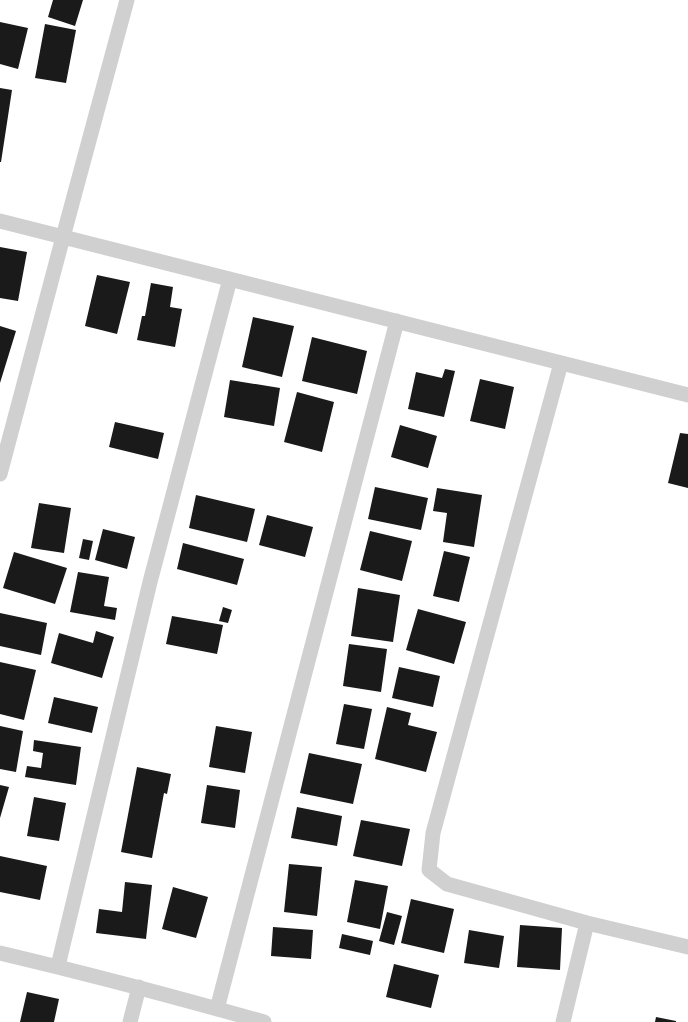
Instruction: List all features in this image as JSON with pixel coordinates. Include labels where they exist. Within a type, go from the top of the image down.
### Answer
[{"type":"street","points":[[0,474],[7,420],[62,237],[128,0]]},
{"type":"street","points":[[0,221],[688,395]]},
{"type":"street","points":[[58,966],[150,582],[230,279]]},
{"type":"street","points":[[217,1009],[397,322]]},
{"type":"street","points":[[561,363],[433,833],[428,870],[447,884],[587,922],[688,947]]},
{"type":"street","points":[[563,1022],[587,922]]},
{"type":"street","points":[[1,957],[58,966],[264,1022]]},
{"type":"street","points":[[130,1022],[139,987]]},
{"type":"building","points":[[53,0],[83,0],[75,26],[48,17]]},
{"type":"building","points":[[0,22],[28,28],[18,69],[0,64]]},
{"type":"building","points":[[45,24],[76,30],[66,83],[35,78]]},
{"type":"building","points":[[0,88],[12,90],[1,162],[0,162]]},
{"type":"building","points":[[0,247],[27,252],[18,301],[0,298]]},
{"type":"building","points":[[97,275],[130,282],[117,334],[85,326]]},
{"type":"building","points":[[151,283],[173,287],[170,307],[182,309],[175,347],[137,340],[142,316],[145,316]]},
{"type":"building","points":[[253,317],[294,326],[282,377],[242,367]]},
{"type":"building","points":[[0,326],[16,331],[0,383]]},
{"type":"building","points":[[312,337],[367,351],[357,394],[302,381]]},
{"type":"building","points":[[445,369],[455,371],[444,417],[408,409],[416,372],[442,378]]},
{"type":"building","points":[[480,379],[514,387],[505,429],[470,421]]},
{"type":"building","points":[[230,380],[280,388],[274,426],[224,417]]},
{"type":"building","points":[[297,392],[334,402],[322,452],[284,442]]},
{"type":"building","points":[[115,422],[164,433],[158,459],[109,447]]},
{"type":"building","points":[[400,425],[437,436],[428,468],[391,457]]},
{"type":"building","points":[[680,433],[688,434],[688,488],[668,483]]},
{"type":"building","points":[[375,487],[428,498],[421,530],[368,519]]},
{"type":"building","points":[[437,488],[482,495],[474,547],[443,542],[447,513],[433,511]]},
{"type":"building","points":[[196,495],[255,509],[247,542],[189,528]]},
{"type":"building","points":[[39,503],[71,508],[64,553],[31,548]]},
{"type":"building","points":[[267,515],[313,527],[305,557],[259,545]]},
{"type":"building","points":[[103,529],[135,537],[127,569],[95,560]]},
{"type":"building","points":[[370,531],[412,541],[402,581],[360,570]]},
{"type":"building","points":[[83,539],[93,541],[89,560],[79,558]]},
{"type":"building","points":[[183,543],[244,559],[237,585],[177,569]]},
{"type":"building","points":[[444,551],[470,557],[459,602],[433,596]]},
{"type":"building","points":[[14,552],[67,568],[55,604],[3,588]]},
{"type":"building","points":[[78,572],[109,577],[104,606],[117,608],[115,620],[70,612]]},
{"type":"building","points":[[358,588],[400,595],[393,642],[351,636]]},
{"type":"building","points":[[223,607],[232,610],[228,623],[219,621]]},
{"type":"building","points":[[418,609],[466,622],[454,664],[406,650]]},
{"type":"building","points":[[0,613],[47,623],[41,655],[0,646]]},
{"type":"building","points":[[172,616],[223,625],[217,654],[166,644]]},
{"type":"building","points":[[96,631],[114,637],[102,678],[51,663],[59,633],[93,643]]},
{"type":"building","points":[[349,644],[387,649],[381,692],[343,686]]},
{"type":"building","points":[[0,662],[36,670],[24,720],[0,714]]},
{"type":"building","points":[[399,667],[440,676],[433,707],[392,698]]},
{"type":"building","points":[[54,697],[98,707],[92,733],[48,723]]},
{"type":"building","points":[[344,704],[372,709],[364,749],[336,744]]},
{"type":"building","points":[[387,707],[411,713],[408,725],[437,732],[426,772],[375,759]]},
{"type":"building","points":[[0,726],[23,731],[16,772],[0,769]]},
{"type":"building","points":[[216,726],[252,732],[245,773],[209,767]]},
{"type":"building","points":[[34,740],[81,747],[76,785],[25,777],[27,766],[41,768],[43,753],[33,751]]},
{"type":"building","points":[[309,753],[362,764],[353,804],[300,793]]},
{"type":"building","points":[[137,767],[171,774],[167,794],[164,793],[152,858],[121,852]]},
{"type":"building","points":[[0,785],[9,787],[0,818]]},
{"type":"building","points":[[207,785],[240,790],[235,828],[201,823]]},
{"type":"building","points":[[34,797],[66,803],[59,841],[27,836]]},
{"type":"building","points":[[297,807],[342,816],[337,846],[291,838]]},
{"type":"building","points":[[361,820],[410,829],[402,866],[353,856]]},
{"type":"building","points":[[0,856],[47,866],[40,900],[0,892]]},
{"type":"building","points":[[289,864],[322,867],[317,916],[284,912]]},
{"type":"building","points":[[355,880],[388,886],[380,929],[347,922]]},
{"type":"building","points":[[125,882],[152,885],[146,939],[96,933],[99,909],[122,912]]},
{"type":"building","points":[[173,887],[208,897],[196,938],[162,929]]},
{"type":"building","points":[[411,899],[454,909],[444,953],[401,943]]},
{"type":"building","points":[[387,912],[402,916],[394,945],[379,941]]},
{"type":"building","points":[[520,925],[562,928],[560,970],[517,967]]},
{"type":"building","points":[[273,927],[313,930],[311,959],[271,956]]},
{"type":"building","points":[[469,930],[504,936],[499,968],[464,963]]},
{"type":"building","points":[[342,934],[373,941],[370,955],[339,948]]},
{"type":"building","points":[[394,964],[439,975],[431,1008],[386,997]]},
{"type":"building","points":[[27,992],[59,999],[54,1022],[20,1022]]},
{"type":"building","points":[[656,1017],[676,1021],[676,1022],[655,1022]]}]
